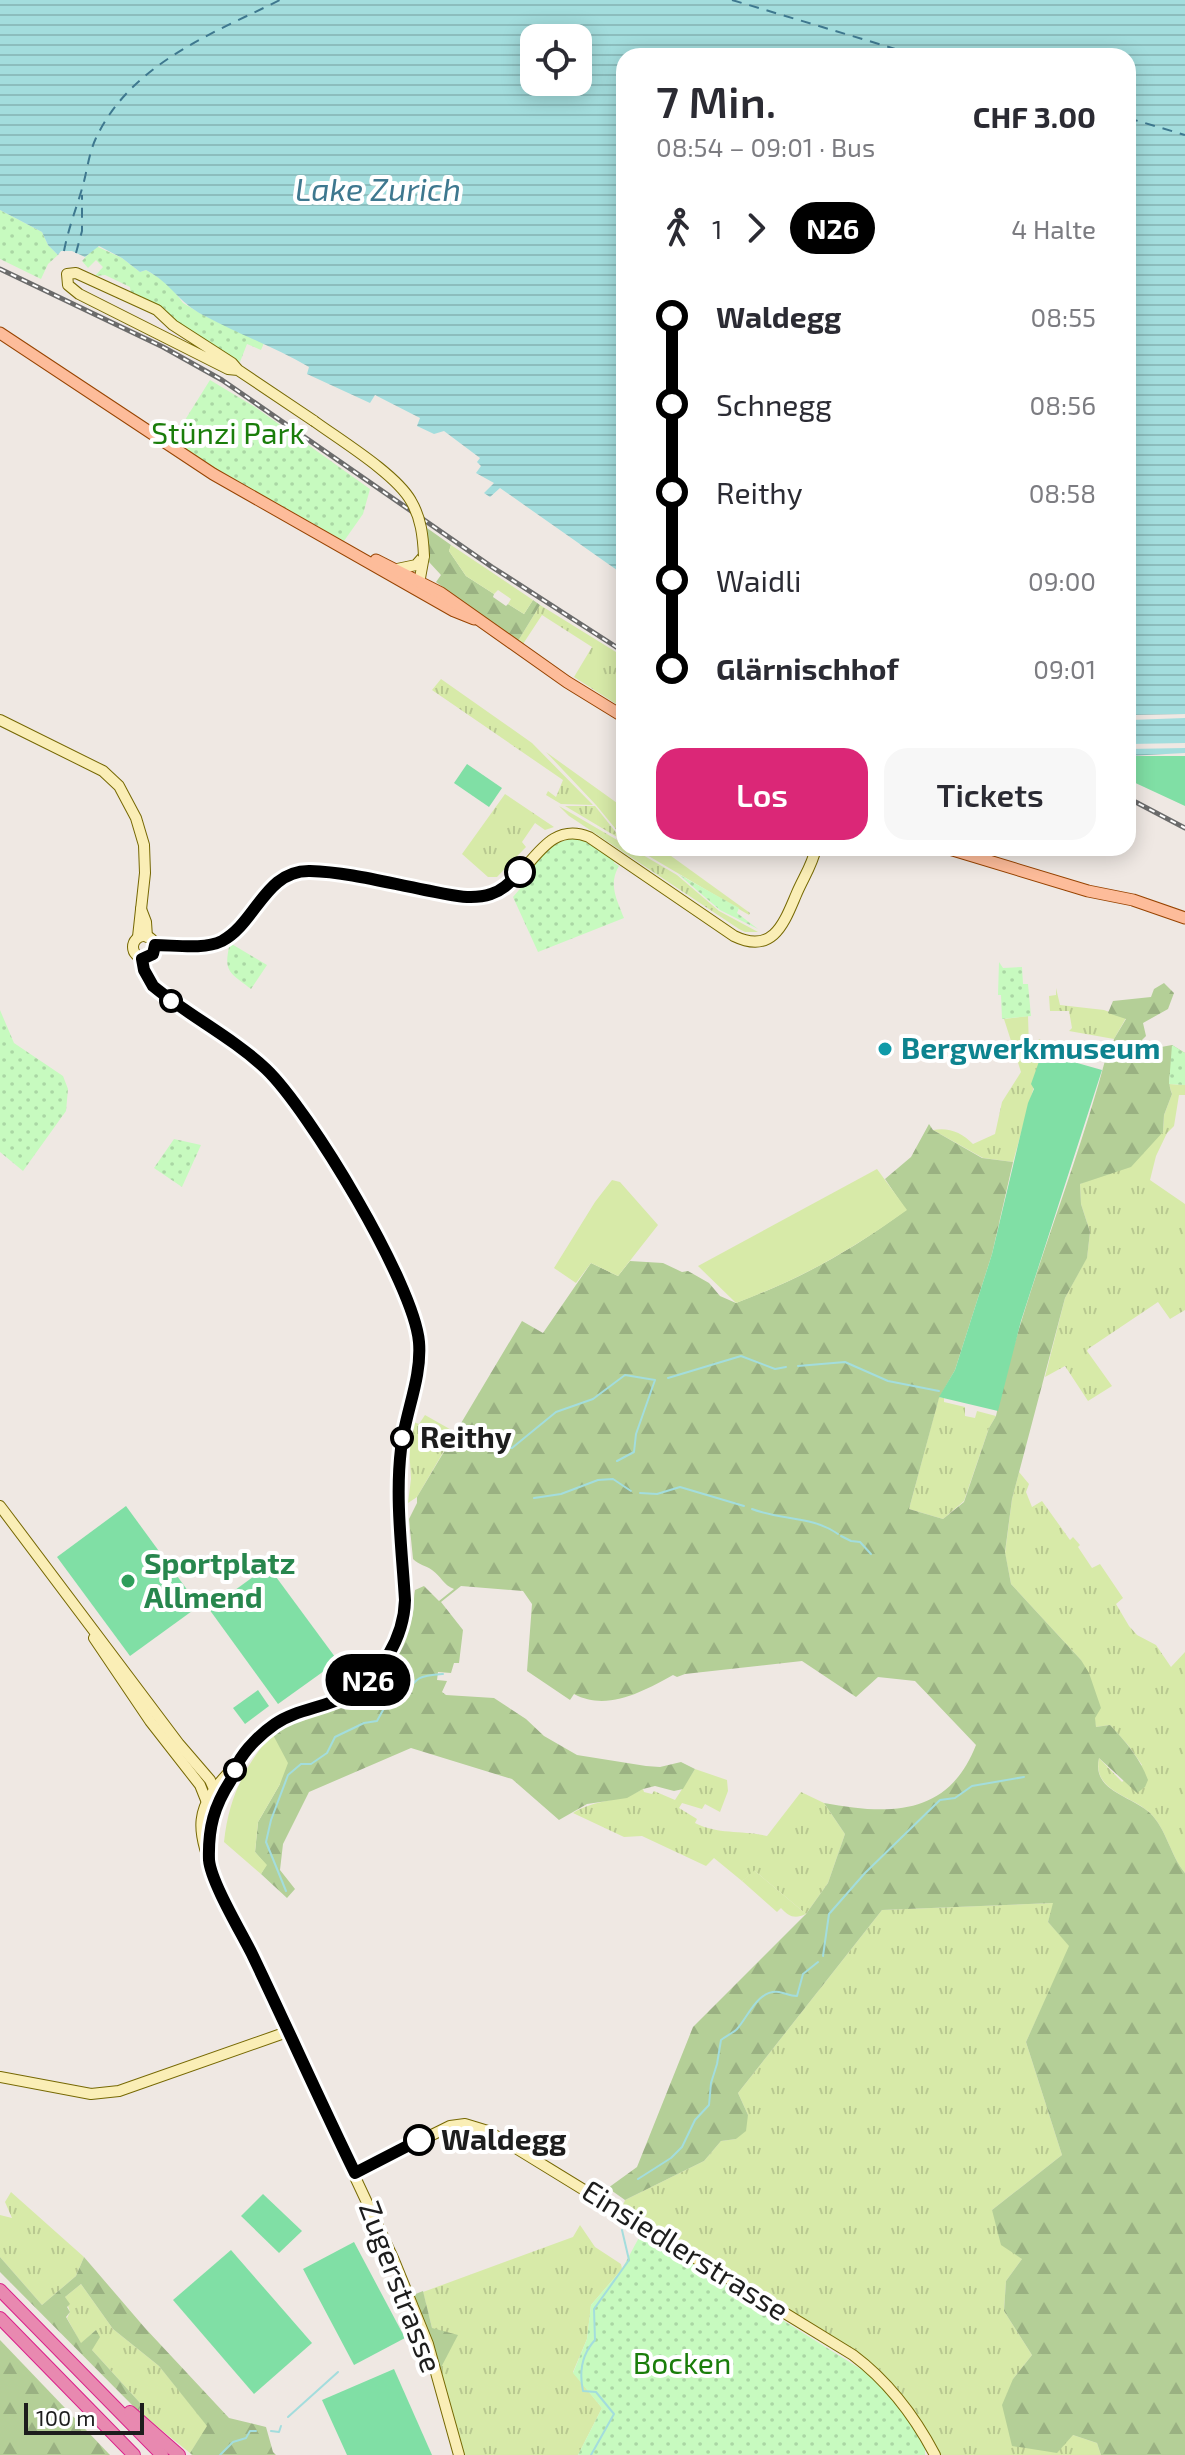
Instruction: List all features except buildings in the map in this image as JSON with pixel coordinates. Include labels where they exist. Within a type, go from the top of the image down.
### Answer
[{"type":"highway","points":[[0,2290],[162,2455]]},
{"type":"highway","points":[[0,2318],[134,2455]]},
{"type":"highway","points":[[62,2353],[179,2455]]},
{"type":"main road","points":[[238,370],[228,369],[79,294],[67,283],[67,274],[75,272],[157,310],[173,325],[232,363],[392,479],[407,494],[422,530],[424,556],[419,585]]},
{"type":"main road","points":[[0,333],[213,474],[333,543],[419,585]]},
{"type":"main road","points":[[397,569],[416,565],[424,556]]},
{"type":"main road","points":[[364,558],[397,569],[454,611],[474,619],[616,712]]},
{"type":"main road","points":[[0,720],[103,771],[119,786],[142,835],[145,873],[141,909],[146,922],[147,940],[153,954],[142,959],[135,956],[133,943],[147,940],[210,944],[221,941],[233,933],[272,887],[283,878],[297,873],[321,872],[478,897],[494,894],[507,886],[553,839],[571,833],[589,837],[616,855]]},
{"type":"main road","points":[[617,856],[734,936],[760,941],[774,935],[784,925],[814,856]]},
{"type":"main road","points":[[972,856],[1088,891],[1133,900],[1185,918]]},
{"type":"main road","points":[[0,1506],[136,1693],[200,1785],[206,1800],[233,1776],[238,1763],[263,1733],[275,1724],[359,1688],[386,1657],[399,1635],[405,1600],[399,1463],[417,1376],[419,1340],[410,1305],[356,1200],[296,1105],[250,1056],[153,986],[142,959]]},
{"type":"main road","points":[[136,1693],[217,1791],[209,1861]]},
{"type":"main road","points":[[200,1785],[217,1791]]},
{"type":"main road","name":"Zugerstrasse","points":[[206,1800],[201,1830],[203,1849],[393,2258],[428,2344],[459,2455]]},
{"type":"main road","points":[[0,2077],[91,2094],[119,2091],[287,2032]]},
{"type":"main road","name":"Einsiedlerstrasse","points":[[355,2173],[450,2126],[465,2124],[488,2131],[853,2355],[880,2377],[904,2403],[935,2455]]},
{"type":"green space","points":[[0,210],[42,232],[48,245],[58,255],[48,264],[41,279],[0,259]]},
{"type":"green space","points":[[96,246],[122,258],[140,272],[146,270],[168,283],[183,303],[205,316],[264,343],[261,350],[247,344],[240,362],[131,297],[130,287],[105,275],[95,276],[103,267],[96,260],[88,268],[82,261]]},
{"type":"green space","name":"Stünzi Park","points":[[210,380],[255,407],[370,489],[363,514],[344,541],[177,445],[175,436]]},
{"type":"green space","points":[[427,528],[451,545],[449,551],[466,576],[506,606],[508,604],[524,614],[533,600],[540,605],[518,641],[436,582],[441,575],[429,562]]},
{"type":"green space","points":[[451,545],[533,600],[524,614],[508,604],[511,599],[498,590],[494,594],[466,576],[449,551]]},
{"type":"green space","points":[[540,605],[616,652],[616,704],[574,677],[592,647],[542,615],[523,644],[518,641]]},
{"type":"green space","points":[[441,679],[532,743],[593,805],[561,804],[546,795],[548,791],[556,797],[563,780],[432,690]]},
{"type":"green space","points":[[546,752],[616,802],[616,829]]},
{"type":"green space","points":[[1136,756],[1185,756],[1185,806],[1136,783]]},
{"type":"green space","points":[[467,764],[502,788],[489,807],[454,783]]},
{"type":"green space","points":[[505,794],[554,827],[545,830],[535,823],[522,842],[526,847],[497,877],[488,877],[462,854]]},
{"type":"green space","points":[[559,806],[616,839],[616,847]]},
{"type":"green space","points":[[565,806],[595,806],[616,836]]},
{"type":"green space","points":[[577,838],[586,840],[619,866],[614,886],[624,918],[538,952],[513,897],[530,877],[524,872],[542,855],[554,845]]},
{"type":"green space","points":[[629,856],[645,856],[677,875],[719,911],[758,932],[739,929]]},
{"type":"green space","points":[[649,856],[671,856],[749,915]]},
{"type":"green space","points":[[678,874],[739,908],[737,913],[758,929],[720,910]]},
{"type":"green space","points":[[230,943],[267,965],[251,989],[237,979],[228,966]]},
{"type":"green space","points":[[999,962],[1003,968],[1022,967],[1023,984],[1028,984],[1031,1016],[1002,1019],[1001,995],[998,995]]},
{"type":"green space","points":[[1164,983],[1174,993],[1168,1009],[1143,1023],[1146,1036],[1142,1040],[1145,1050],[1172,1045],[1185,1053],[1173,1067],[1170,1076],[1172,1094],[1164,1115],[1163,1132],[1131,1167],[1080,1184],[1081,1204],[1090,1232],[1087,1258],[1065,1298],[1012,1499],[1005,1552],[1011,1584],[1081,1660],[1089,1673],[1101,1708],[1095,1718],[1096,1727],[1110,1725],[1132,1751],[1148,1780],[1137,1793],[1099,1758],[1101,1778],[1115,1792],[1150,1813],[1161,1827],[1185,1873],[1185,2455],[1101,2455],[1097,2443],[1073,2435],[1057,2453],[1012,2446],[1002,2405],[1013,2379],[1032,2355],[1004,2311],[1006,2281],[1022,2259],[1001,2245],[992,2210],[1062,2155],[1026,2042],[1069,1946],[1048,1922],[1053,1903],[882,1910],[738,2093],[748,2115],[746,2131],[736,2139],[721,2141],[704,2161],[625,2200],[608,2188],[637,2167],[693,2027],[806,1914],[828,1883],[845,1834],[824,1803],[871,1809],[914,1806],[950,1786],[964,1769],[976,1745],[915,1681],[878,1677],[856,1697],[802,1661],[677,1677],[673,1675],[625,1697],[599,1701],[574,1694],[570,1700],[527,1671],[532,1604],[523,1591],[461,1586],[441,1602],[463,1630],[459,1663],[454,1663],[451,1673],[438,1672],[437,1680],[447,1681],[442,1692],[446,1695],[494,1698],[526,1719],[544,1736],[577,1755],[660,1767],[681,1762],[695,1769],[683,1789],[674,1791],[655,1786],[643,1789],[627,1798],[587,1804],[559,1820],[512,1779],[411,1748],[309,1792],[283,1844],[280,1870],[295,1889],[287,1898],[261,1874],[266,1865],[255,1852],[258,1822],[280,1784],[272,1733],[296,1719],[354,1698],[365,1690],[384,1670],[405,1634],[412,1617],[415,1590],[424,1586],[439,1601],[454,1589],[413,1559],[409,1519],[417,1497],[522,1321],[543,1333],[591,1263],[618,1276],[630,1261],[663,1263],[682,1272],[688,1271],[709,1283],[720,1296],[736,1303],[804,1274],[865,1239],[906,1210],[885,1179],[911,1157],[929,1124],[933,1130],[982,1158],[1013,1162],[992,1254],[955,1370],[939,1398],[909,1509],[943,1519],[964,1502],[996,1416],[1020,1325],[1106,1057],[1110,1057],[1114,1039],[1126,1019],[1108,1013],[1113,1001],[1151,997],[1154,989]]},
{"type":"green space","points":[[1056,988],[1060,1005],[1104,1010],[1126,1018],[1114,1039],[1069,1031],[1072,1028],[1069,1011],[1050,1011],[1049,996],[1056,995]]},
{"type":"green space","points":[[0,1010],[14,1043],[63,1076],[68,1089],[66,1111],[23,1171],[0,1152]]},
{"type":"green space","points":[[1028,1016],[1029,1047],[1036,1046],[1039,1039],[1046,1043],[1013,1162],[983,1158],[933,1130],[954,1131],[973,1144],[995,1134],[1002,1102],[1021,1072],[1004,1019]]},
{"type":"green space","points":[[1172,1045],[1185,1053],[1185,1085],[1169,1084]]},
{"type":"green space","points":[[1042,1053],[1102,1070],[1021,1321],[998,1411],[939,1397],[955,1370],[992,1254],[1034,1089],[1031,1084]]},
{"type":"green space","points":[[1169,1084],[1185,1085],[1185,1095],[1179,1095],[1174,1126],[1167,1133],[1156,1156],[1150,1180],[1185,1204],[1185,1310],[1170,1319],[1158,1302],[1088,1349],[1112,1386],[1088,1401],[1065,1366],[1045,1377],[1065,1298],[1087,1257],[1090,1232],[1081,1204],[1080,1184],[1103,1174],[1163,1132],[1164,1115],[1172,1094]]},
{"type":"green space","points":[[174,1139],[201,1145],[182,1187],[154,1168]]},
{"type":"green space","points":[[877,1169],[907,1210],[825,1262],[783,1284],[736,1303],[698,1266]]},
{"type":"green space","points":[[612,1180],[620,1182],[658,1225],[618,1276],[591,1263],[576,1283],[554,1268]]},
{"type":"green space","points":[[939,1397],[944,1398],[944,1402],[965,1407],[965,1416],[975,1418],[977,1411],[996,1416],[964,1501],[943,1519],[909,1509]]},
{"type":"green space","points":[[425,1415],[455,1432],[417,1497],[408,1503],[411,1479],[407,1445],[411,1421],[419,1424]]},
{"type":"green space","points":[[1019,1472],[1029,1484],[1026,1492],[1032,1507],[1042,1501],[1070,1540],[1073,1537],[1080,1545],[1078,1547],[1092,1568],[1100,1564],[1123,1598],[1116,1604],[1137,1635],[1156,1645],[1171,1667],[1185,1652],[1185,1873],[1161,1827],[1150,1813],[1115,1791],[1101,1778],[1099,1758],[1122,1782],[1142,1765],[1110,1725],[1096,1727],[1081,1660],[1011,1584],[1005,1553]]},
{"type":"green space","name":"Sportplatz Allmend","points":[[126,1506],[199,1606],[130,1656],[57,1557]]},
{"type":"green space","name":"Sportplatz Allmend","points":[[268,1566],[338,1661],[278,1704],[209,1609]]},
{"type":"green space","points":[[258,1690],[269,1706],[245,1724],[233,1708]]},
{"type":"green space","points":[[272,1733],[288,1763],[258,1822],[255,1852],[267,1865],[261,1874],[224,1842],[239,1784]]},
{"type":"green space","points":[[695,1769],[727,1780],[728,1791],[720,1812],[705,1804],[702,1809],[682,1803],[679,1808],[697,1819],[695,1823],[713,1829],[767,1836],[801,1792],[824,1803],[845,1834],[828,1883],[806,1914],[755,1871],[742,1881],[714,1858],[706,1866],[642,1836],[624,1837],[573,1813],[643,1789],[644,1792],[652,1794],[654,1791],[675,1800]]},
{"type":"green space","points":[[755,1870],[806,1914],[792,1916],[781,1908],[777,1912],[742,1881]]},
{"type":"green space","points":[[1054,1903],[1048,1922],[1070,1946],[1026,2042],[1062,2155],[992,2210],[1022,2259],[1006,2281],[1004,2311],[1032,2355],[1013,2379],[1073,2435],[1097,2443],[1101,2455],[934,2455],[887,2379],[621,2211],[625,2200],[704,2161],[721,2141],[736,2139],[748,2115],[738,2093],[882,1910]]},
{"type":"green space","points":[[11,2192],[84,2257],[76,2276],[42,2305],[0,2257],[0,2215],[12,2218],[5,2202]]},
{"type":"green space","points":[[263,2194],[302,2231],[279,2253],[241,2216]]},
{"type":"green space","points":[[580,2225],[595,2247],[621,2264],[622,2269],[591,2305],[587,2339],[573,2372],[602,2408],[578,2455],[463,2455],[436,2377],[432,2328],[423,2292],[573,2237]]},
{"type":"green space","name":"Bocken","points":[[642,2232],[883,2383],[925,2443],[925,2455],[578,2455],[602,2408],[573,2373],[587,2339],[591,2305],[622,2269]]},
{"type":"green space","points":[[354,2242],[405,2338],[354,2365],[303,2269]]},
{"type":"green space","points":[[231,2250],[312,2343],[254,2394],[173,2300]]},
{"type":"green space","points":[[0,2257],[42,2305],[76,2276],[84,2257],[229,2418],[266,2427],[276,2455],[192,2455],[190,2453],[207,2426],[159,2366],[113,2329],[81,2284],[65,2297],[70,2304],[66,2317],[81,2343],[96,2330],[100,2337],[92,2350],[141,2404],[139,2412],[0,2272]]},
{"type":"green space","points":[[81,2284],[113,2329],[159,2366],[208,2426],[190,2453],[139,2412],[141,2404],[92,2350],[96,2330],[81,2344],[67,2318],[70,2312],[65,2297]]},
{"type":"green space","points":[[423,2291],[432,2328],[458,2335],[436,2377],[406,2298]]},
{"type":"green space","points":[[0,2340],[110,2455],[0,2455]]},
{"type":"green space","points":[[394,2369],[432,2455],[347,2455],[322,2400]]},
{"type":"water","name":"Lake Zurich","points":[[0,0],[1185,0],[1185,753],[1136,756],[1136,48],[616,48],[616,569],[500,488],[490,497],[484,493],[494,483],[476,473],[481,466],[477,462],[480,458],[444,431],[434,434],[417,426],[420,418],[375,395],[370,403],[307,374],[309,367],[203,315],[155,275],[146,270],[140,272],[99,246],[85,257],[72,251],[61,251],[58,255],[48,245],[42,232],[0,210]]},
{"type":"pier","points":[[1185,714],[1185,718],[1136,720],[1136,715]]},
{"type":"pier","points":[[1185,743],[1185,748],[1136,749],[1136,744]]},
{"type":"waterway","points":[[668,1378],[741,1356],[775,1369],[786,1367]]},
{"type":"waterway","points":[[798,1366],[845,1362],[888,1381],[939,1391]]},
{"type":"waterway","points":[[477,1444],[512,1448],[556,1412],[593,1399],[625,1375],[655,1380],[636,1434],[634,1452],[617,1461]]},
{"type":"waterway","points":[[534,1498],[561,1494],[598,1480],[613,1479],[631,1491]]},
{"type":"waterway","points":[[640,1493],[657,1494],[680,1487],[744,1506]]},
{"type":"waterway","points":[[752,1509],[818,1524],[838,1534]]},
{"type":"waterway","points":[[841,1536],[860,1542],[871,1554]]},
{"type":"waterway","points":[[286,1891],[266,1842],[288,1775],[301,1764],[311,1764],[327,1753],[335,1737],[364,1723],[377,1721],[388,1701],[404,1696],[419,1678],[443,1674]]},
{"type":"waterway","points":[[823,1956],[829,1914],[865,1873],[940,1800],[955,1798],[972,1786],[1024,1777]]},
{"type":"waterway","points":[[638,2179],[671,2158],[682,2147],[695,2120],[709,2105],[721,2040],[737,2029],[765,1995],[779,1992],[797,1996],[803,1974],[818,1962]]},
{"type":"waterway","points":[[591,2455],[614,2414],[596,2392],[583,2391],[581,2370],[595,2340],[594,2309],[629,2260],[622,2230]]},
{"type":"waterway","points":[[288,2417],[338,2372]]},
{"type":"waterway","points":[[271,2431],[279,2432],[281,2426]]},
{"type":"waterway","points":[[220,2455],[233,2442],[246,2438],[250,2431],[256,2431]]},
{"type":"ferry route","points":[[64,251],[93,144],[111,112],[130,90],[175,54],[280,0]]},
{"type":"ferry route","points":[[732,0],[892,48]]},
{"type":"ferry route","points":[[1136,120],[1185,135]]},
{"type":"ferry route","points":[[76,253],[82,231],[82,195]]},
{"type":"railway","points":[[0,269],[163,347],[222,380],[492,567],[616,647]]},
{"type":"railway","points":[[1136,802],[1185,828]]},
{"type":"bus line","name":"N26","points":[[419,2140],[355,2173],[209,1861],[213,1817],[221,1793],[238,1763],[255,1742],[289,1716],[340,1699],[359,1688],[376,1671],[399,1635],[405,1600],[399,1463],[420,1357],[416,1323],[369,1222],[296,1105],[250,1056],[153,986],[142,959],[153,954],[155,945],[214,944],[221,941],[233,933],[272,887],[283,878],[297,873],[321,872],[478,897],[503,889],[520,872]]},
{"type":"place","name":"Bergwerkmuseum","points":[[885,1049]]},
{"type":"place","name":"Reithy","points":[[402,1438]]},
{"type":"place","name":"Sportplatz Allmend","points":[[128,1581]]},
{"type":"place","name":"Waldegg","points":[[419,2140]]}]
